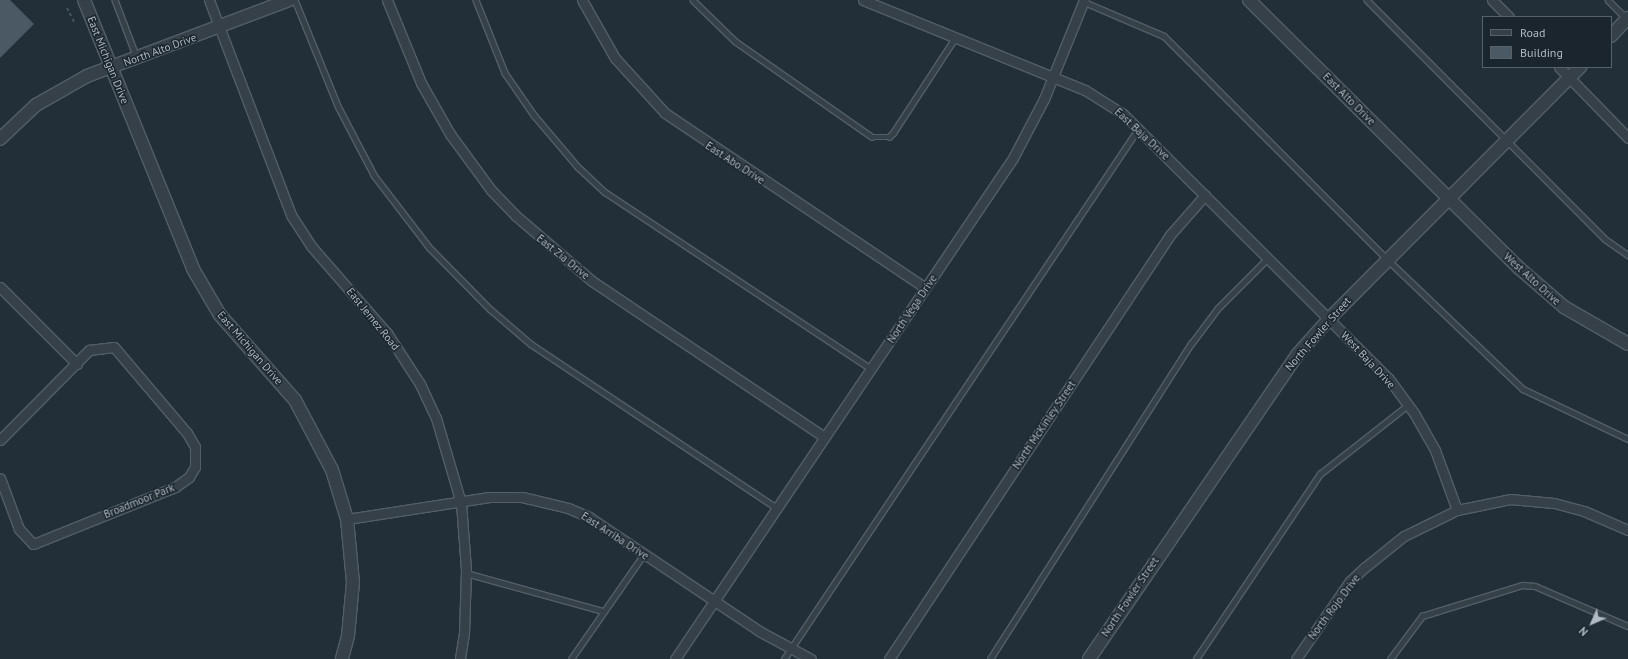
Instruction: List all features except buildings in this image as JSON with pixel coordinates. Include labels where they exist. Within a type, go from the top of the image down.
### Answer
[{"type":"street","name":"East Michigan Drive","points":[[84,0],[193,269],[220,315],[294,400],[325,452],[347,519],[353,582],[348,636],[342,659]]},
{"type":"street","name":"East Jemez Road","points":[[209,0],[291,215],[311,246],[387,333],[420,384],[436,418],[461,503],[466,572],[464,634],[460,659]]},
{"type":"street","name":"North Alto Drive","points":[[0,139],[51,94],[110,67],[137,59],[289,0]]},
{"type":"street","name":"East Zia Drive","points":[[387,0],[421,83],[450,134],[491,190],[515,215],[548,247],[592,281],[823,436]]},
{"type":"street","name":"East Abo Drive","points":[[582,0],[615,58],[665,114],[925,288]]},
{"type":"street","name":"East Baja Drive","points":[[864,0],[1054,77],[1108,103],[1138,129],[1329,319]]},
{"type":"street","name":"North Vega Drive","points":[[675,659],[775,507],[871,369],[1013,158],[1054,77],[1083,0]]},
{"type":"street","name":"East Alto Drive","points":[[1249,0],[1448,198]]},
{"type":"street","points":[[1492,0],[1508,16]]},
{"type":"street","points":[[1612,35],[1628,19]]},
{"type":"street","points":[[1560,68],[1628,138]]},
{"type":"street","name":"North Fowler Street","points":[[1089,659],[1258,409],[1298,355],[1329,319],[1579,68]]},
{"type":"street","name":"North McKinley Street","points":[[889,659],[1170,235],[1205,195]]},
{"type":"street","name":"West Alto Drive","points":[[1448,198],[1553,298],[1628,344]]},
{"type":"street","points":[[0,287],[77,364]]},
{"type":"street","name":"West Baja Drive","points":[[1329,319],[1388,379],[1408,405],[1435,450],[1457,510]]},
{"type":"street","name":"Broadmoor Park","points":[[0,440],[77,364],[89,350],[114,346],[187,433],[195,447],[196,467],[189,477],[175,487],[33,544],[19,529],[0,478]]},
{"type":"street","name":"East Arriba Drive","points":[[347,519],[461,503],[489,497],[522,498],[568,508],[589,517],[712,602],[791,649],[811,659]]},
{"type":"street","name":"North Rojo Drive","points":[[1296,659],[1350,581],[1364,568],[1404,536],[1457,510],[1510,499],[1554,503],[1584,511],[1628,530]]},
{"type":"lane","points":[[115,0],[137,59]]},
{"type":"lane","points":[[295,0],[338,106],[374,175],[429,247],[490,309],[531,344],[775,507]]},
{"type":"lane","points":[[476,0],[505,73],[534,115],[578,167],[605,192],[871,369]]},
{"type":"lane","points":[[693,0],[735,41],[872,137],[889,137],[893,133],[955,38]]},
{"type":"lane","points":[[1083,0],[1164,36],[1388,260],[1523,389],[1628,439]]},
{"type":"lane","points":[[1367,0],[1605,239],[1628,255]]},
{"type":"lane","points":[[1608,0],[1628,19]]},
{"type":"lane","points":[[784,659],[1138,129]]},
{"type":"lane","points":[[990,659],[1191,344],[1218,308],[1268,258]]},
{"type":"lane","points":[[1196,659],[1320,474],[1408,405]]},
{"type":"lane","points":[[571,659],[644,554]]},
{"type":"lane","points":[[466,572],[603,611]]},
{"type":"lane","points":[[1390,659],[1422,616],[1522,585],[1535,586],[1628,626]]},
{"type":"path","points":[[67,8],[74,22]]}]
